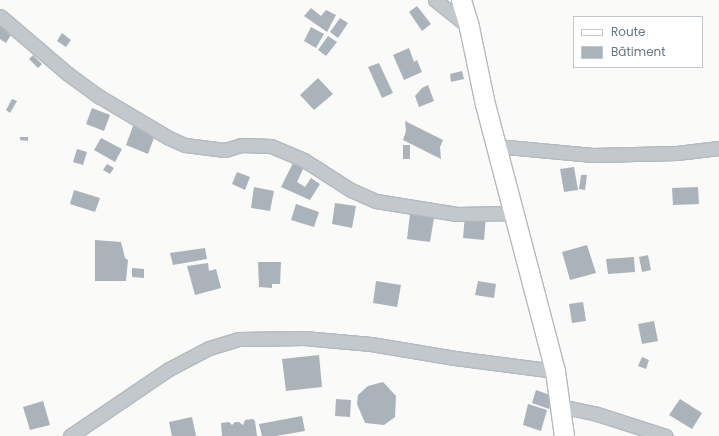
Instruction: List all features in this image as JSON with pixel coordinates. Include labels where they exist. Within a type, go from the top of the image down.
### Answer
[{"type":"street","points":[[434,0],[469,27]]},
{"type":"street","points":[[461,0],[469,27],[496,146],[555,371],[564,436]]},
{"type":"street","points":[[0,16],[68,74],[100,97],[169,138],[185,145],[225,150],[241,145],[270,146],[304,160],[352,190],[376,200],[457,214],[514,213]]},
{"type":"street","points":[[496,146],[593,155],[677,153],[719,148]]},
{"type":"street","points":[[70,436],[169,369],[209,348],[238,339],[304,338],[371,344],[455,358],[555,371]]},
{"type":"street","points":[[560,406],[597,414],[666,436]]},
{"type":"building","points":[[417,6],[431,24],[422,31],[409,12]]},
{"type":"building","points":[[311,8],[321,16],[326,10],[336,15],[327,32],[304,16]]},
{"type":"building","points":[[340,18],[348,23],[338,38],[330,32]]},
{"type":"building","points":[[0,22],[14,30],[6,43],[0,39]]},
{"type":"building","points":[[311,27],[324,34],[316,48],[304,41]]},
{"type":"building","points":[[62,33],[71,40],[66,47],[57,41]]},
{"type":"building","points":[[328,36],[337,42],[326,56],[318,50]]},
{"type":"building","points":[[409,48],[414,62],[417,60],[422,72],[404,80],[393,55]]},
{"type":"building","points":[[33,55],[42,64],[38,68],[29,59]]},
{"type":"building","points":[[379,63],[393,93],[382,98],[368,67]]},
{"type":"building","points":[[462,71],[464,79],[451,82],[450,74]]},
{"type":"building","points":[[318,78],[333,94],[314,110],[300,95]]},
{"type":"building","points":[[428,85],[434,101],[419,107],[415,96],[422,88]]},
{"type":"building","points":[[12,99],[17,101],[10,113],[6,110]]},
{"type":"building","points":[[92,108],[110,115],[104,131],[86,124]]},
{"type":"building","points":[[405,121],[443,140],[440,147],[441,159],[403,140],[406,131]]},
{"type":"building","points":[[133,126],[155,135],[148,154],[126,145]]},
{"type":"building","points":[[20,137],[28,137],[28,141],[20,140]]},
{"type":"building","points":[[101,138],[122,149],[115,162],[94,150]]},
{"type":"building","points":[[403,145],[410,145],[410,159],[403,159]]},
{"type":"building","points":[[77,149],[87,152],[83,165],[73,162]]},
{"type":"building","points":[[294,161],[304,167],[297,182],[305,187],[311,178],[320,184],[310,200],[281,187]]},
{"type":"building","points":[[107,164],[114,168],[110,174],[103,170]]},
{"type":"building","points":[[574,167],[578,190],[564,192],[560,169]]},
{"type":"building","points":[[237,172],[250,177],[245,190],[232,184]]},
{"type":"building","points":[[581,175],[587,175],[585,190],[579,189]]},
{"type":"building","points":[[254,187],[274,191],[270,211],[251,208]]},
{"type":"building","points":[[698,187],[699,204],[673,205],[672,188]]},
{"type":"building","points":[[74,190],[100,198],[95,212],[70,204]]},
{"type":"building","points":[[335,203],[356,206],[352,228],[332,224]]},
{"type":"building","points":[[296,204],[319,212],[314,227],[291,220]]},
{"type":"building","points":[[410,214],[434,218],[430,242],[407,239]]},
{"type":"building","points":[[465,215],[486,216],[484,240],[463,238]]},
{"type":"building","points":[[95,240],[121,242],[125,258],[128,260],[126,281],[95,281]]},
{"type":"building","points":[[587,245],[596,273],[570,280],[562,252]]},
{"type":"building","points":[[205,248],[207,259],[173,265],[170,253]]},
{"type":"building","points":[[648,255],[651,270],[642,272],[639,257]]},
{"type":"building","points":[[634,257],[635,272],[608,274],[606,259]]},
{"type":"building","points":[[258,262],[281,262],[280,284],[272,284],[272,288],[259,287]]},
{"type":"building","points":[[208,263],[209,271],[216,269],[221,288],[195,295],[187,266]]},
{"type":"building","points":[[132,268],[144,269],[144,278],[132,277]]},
{"type":"building","points":[[376,281],[401,285],[397,307],[373,303]]},
{"type":"building","points":[[478,281],[496,284],[494,298],[475,295]]},
{"type":"building","points":[[583,302],[586,321],[572,323],[569,304]]},
{"type":"building","points":[[654,321],[658,341],[642,344],[638,324]]},
{"type":"building","points":[[319,355],[322,387],[286,391],[282,359]]},
{"type":"building","points":[[642,357],[649,360],[646,369],[638,366]]},
{"type":"building","points":[[383,382],[396,396],[395,417],[384,425],[365,423],[357,404],[358,395],[368,386]]},
{"type":"building","points":[[536,390],[553,396],[549,409],[532,403]]},
{"type":"building","points":[[336,399],[351,400],[350,417],[335,416]]},
{"type":"building","points":[[680,399],[702,413],[692,429],[669,415]]},
{"type":"building","points":[[43,401],[50,425],[30,430],[23,407]]},
{"type":"building","points":[[528,404],[547,410],[541,431],[523,425]]},
{"type":"building","points":[[302,416],[305,431],[276,436],[262,436],[259,424]]},
{"type":"building","points":[[192,417],[196,436],[172,436],[169,422]]},
{"type":"building","points":[[253,419],[255,421],[257,436],[222,436],[221,423],[229,422],[232,425],[235,422],[239,422],[243,425],[245,420]]}]
